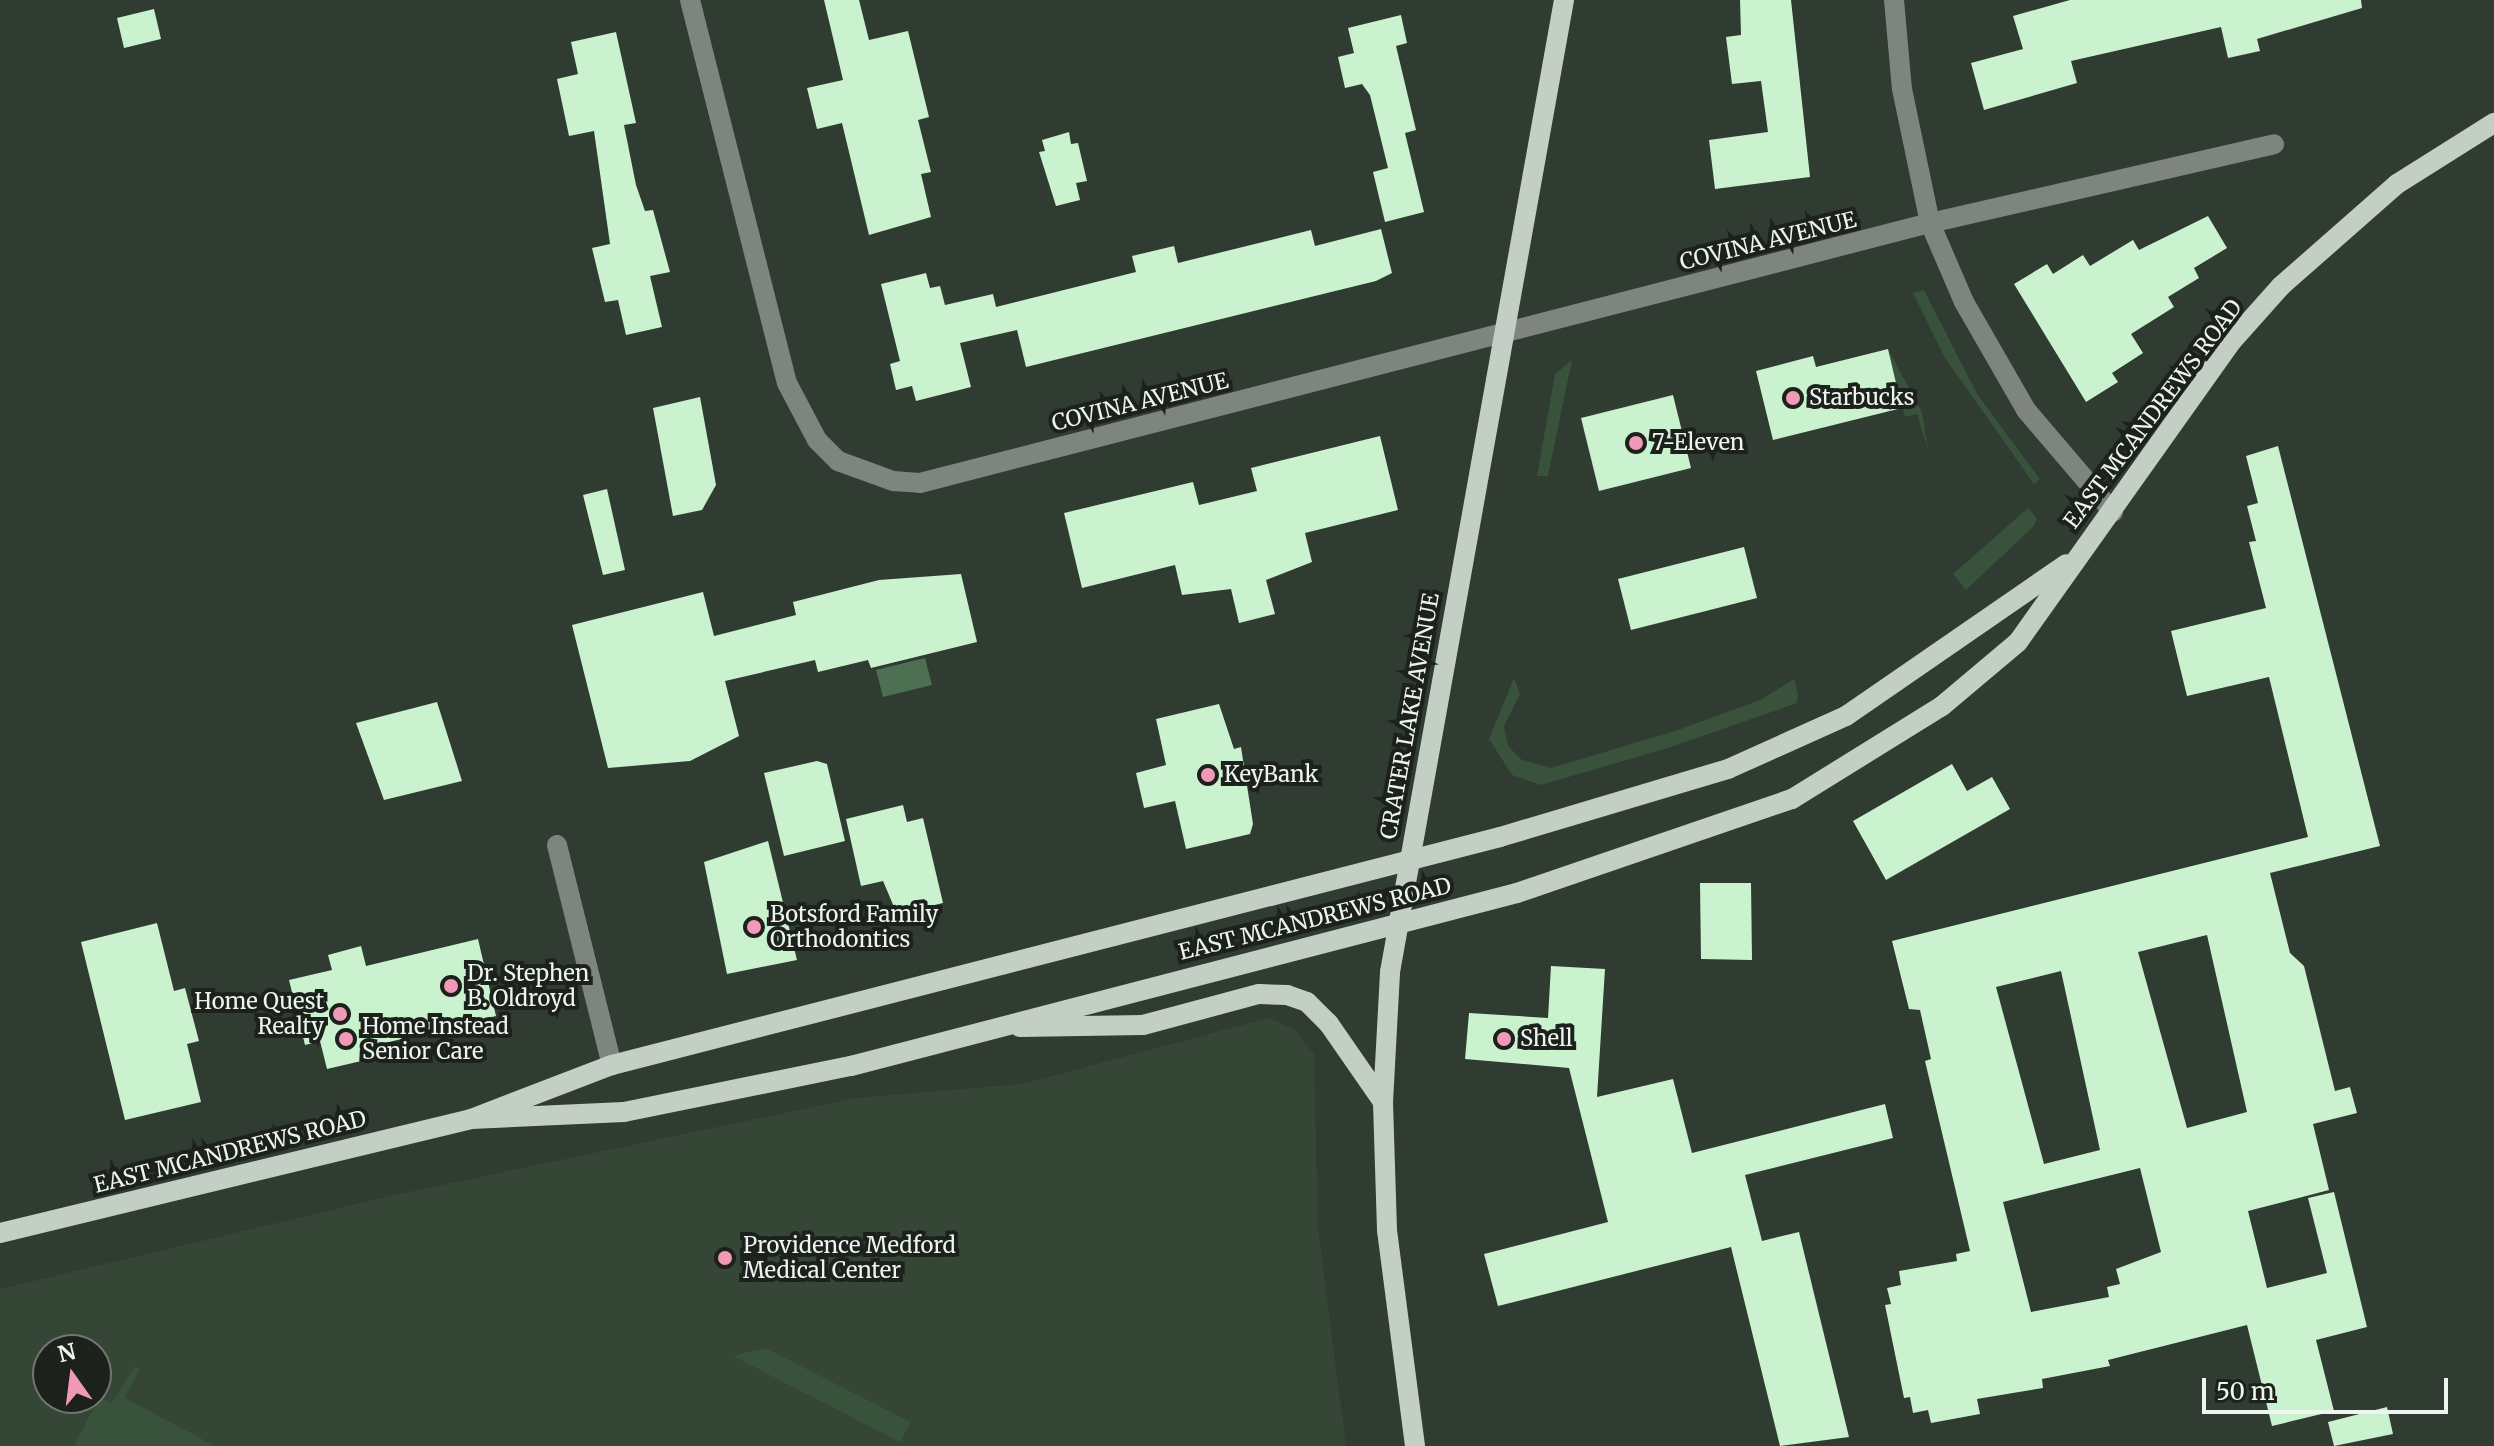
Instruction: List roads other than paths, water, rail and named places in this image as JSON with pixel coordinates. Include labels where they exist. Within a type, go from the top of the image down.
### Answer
[{"type":"main road","name":"CRATER LAKE AVENUE","points":[[1415,1446],[1390,1277],[1383,1102],[1398,922],[1564,0]]},
{"type":"main road","name":"EAST MCANDREWS ROAD","points":[[471,1119],[624,1112],[851,1066],[984,1028],[1615,863],[1792,799],[1920,721],[2008,651],[2113,512],[2232,341],[2281,286],[2397,184],[2494,123]]},
{"type":"main road","name":"EAST MCANDREWS ROAD","points":[[0,1233],[471,1119],[612,1065],[1408,861],[1632,799],[1795,742],[1922,668],[2076,557]]},
{"type":"main road","points":[[984,1028],[1143,1025],[1259,994],[1287,995],[1307,1002],[1329,1024],[1383,1102]]},
{"type":"street","name":"COVINA AVENUE","points":[[690,0],[787,383],[817,440],[862,475],[920,483],[1930,223],[2274,144]]},
{"type":"street","points":[[1894,0],[1906,116],[1930,223],[1964,302],[2026,410],[2113,512]]},
{"type":"street","points":[[557,845],[612,1065]]},
{"type":"place","name":"Starbucks","points":[[1793,398]]},
{"type":"place","name":"7-Eleven","points":[[1636,443]]},
{"type":"place","name":"KeyBank","points":[[1208,775]]},
{"type":"place","name":"Botsford Family Orthodontics","points":[[754,927]]},
{"type":"place","name":"Dr. Stephen B. Oldroyd","points":[[451,986]]},
{"type":"place","name":"Home Quest Realty","points":[[340,1014]]},
{"type":"place","name":"Home Instead Senior Care","points":[[346,1039]]},
{"type":"place","name":"Shell","points":[[1504,1039]]},
{"type":"place","name":"Providence Medford Medical Center","points":[[725,1258]]}]
